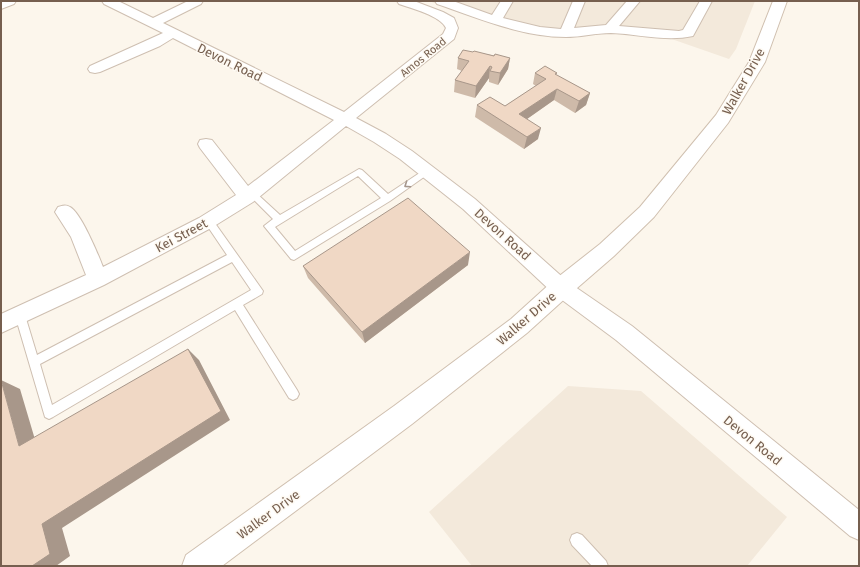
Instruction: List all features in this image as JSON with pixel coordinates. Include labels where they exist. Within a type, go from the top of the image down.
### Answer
[{"type":"street","points":[[1,5],[10,1]]},
{"type":"street","name":"Devon Road","points":[[108,1],[345,119],[380,138],[469,204],[561,288],[624,333],[859,527]]},
{"type":"street","points":[[154,23],[197,1]]},
{"type":"street","name":"Amos Road","points":[[345,119],[449,36],[452,28],[450,21],[439,15],[403,1]]},
{"type":"street","points":[[441,1],[495,20],[540,31],[566,33],[610,28],[684,34],[690,30],[706,1]]},
{"type":"street","points":[[495,20],[507,1]]},
{"type":"street","points":[[566,33],[579,1]]},
{"type":"street","points":[[610,28],[634,1]]},
{"type":"street","name":"Walker Drive","points":[[197,566],[403,415],[519,326],[561,288],[607,250],[646,212],[722,119],[757,62],[780,1]]},
{"type":"street","points":[[95,69],[155,43],[173,33]]},
{"type":"street","name":"Kei Street","points":[[1,324],[97,279],[209,221],[250,196],[345,119]]},
{"type":"street","points":[[206,144],[250,196]]},
{"type":"street","points":[[64,212],[89,254],[97,279]]},
{"type":"lane","points":[[387,198],[359,172],[269,226],[294,256],[387,198],[427,172]]},
{"type":"lane","points":[[250,196],[279,220]]},
{"type":"lane","points":[[20,315],[49,413],[258,291],[209,221]]},
{"type":"lane","points":[[34,362],[234,256]]},
{"type":"lane","points":[[237,304],[293,394]]},
{"type":"lane","points":[[577,540],[601,566]]},
{"type":"shaded area","points":[[429,1],[755,1],[736,49],[729,59],[663,36],[598,32],[565,38],[552,38],[490,23]]},
{"type":"shaded area","points":[[568,386],[641,391],[787,517],[747,566],[472,566],[429,512]]},
{"type":"building","points":[[463,50],[494,56],[495,54],[510,58],[500,73],[490,71],[492,67],[490,66],[476,86],[455,80],[469,61],[458,58]]},
{"type":"building","points":[[545,66],[557,73],[555,74],[590,93],[579,101],[557,89],[519,114],[541,128],[527,137],[477,105],[490,97],[505,106],[546,79],[535,73]]},
{"type":"building","points":[[408,198],[470,252],[362,332],[303,266]]},
{"type":"building","points":[[188,349],[221,411],[42,524],[50,554],[32,566],[1,566],[1,380],[19,446]]}]
